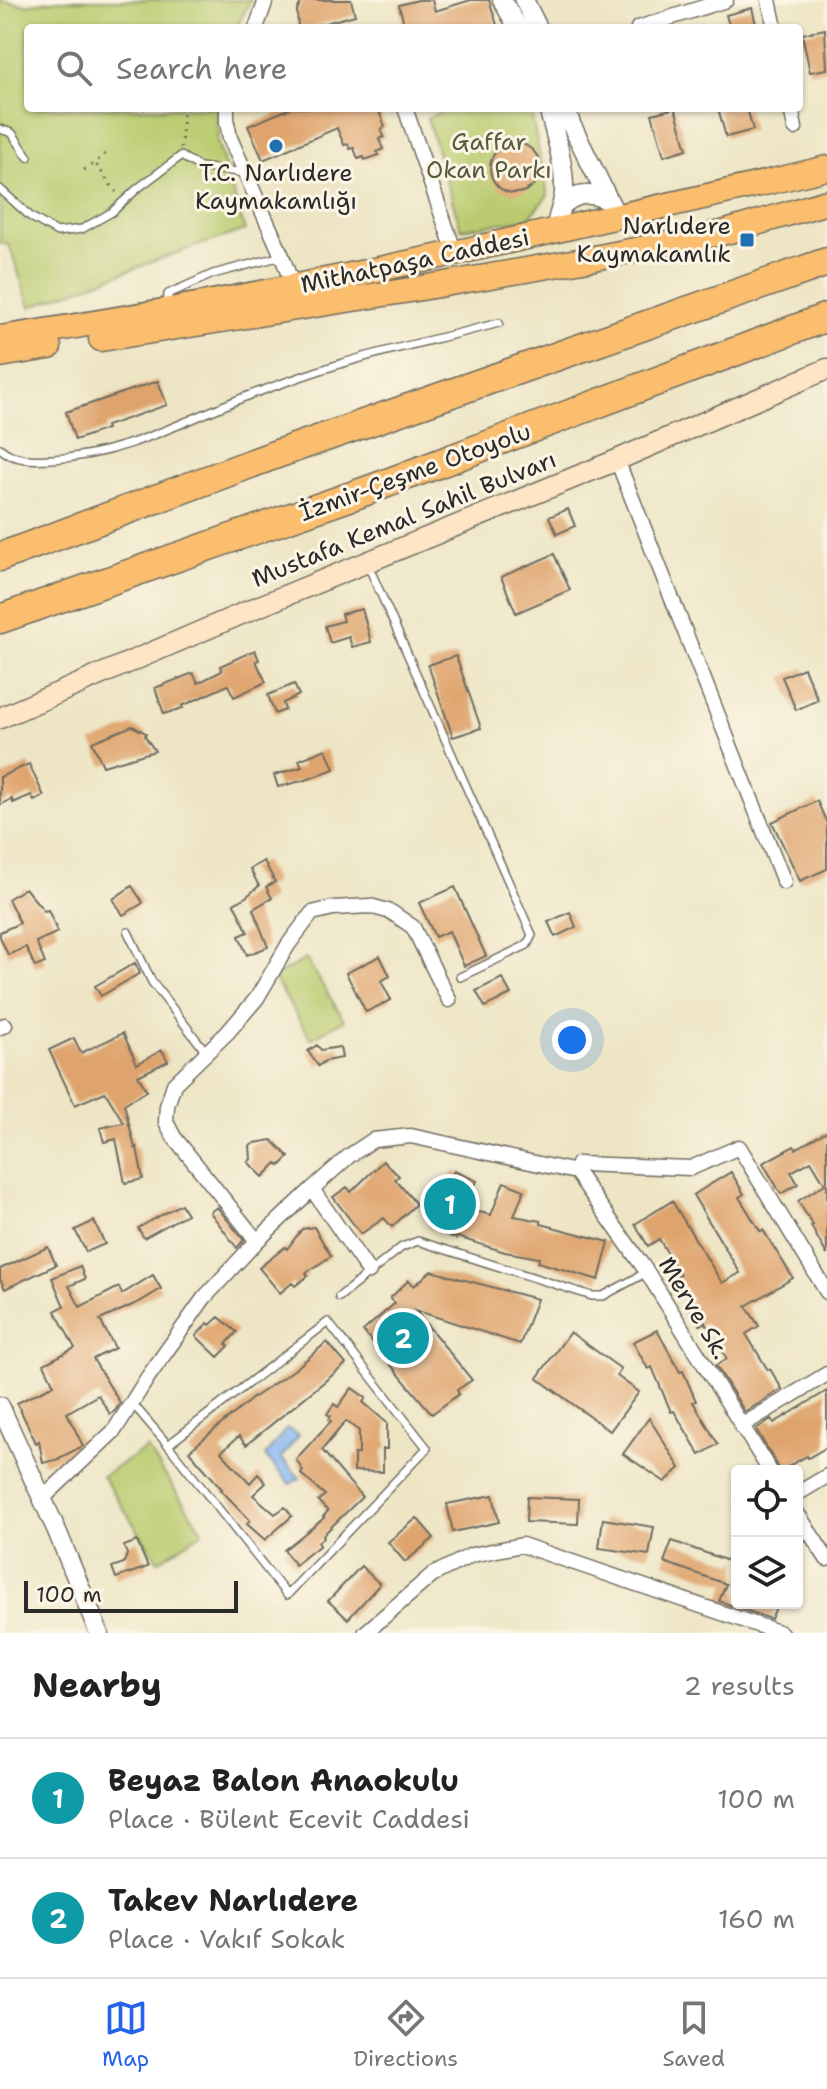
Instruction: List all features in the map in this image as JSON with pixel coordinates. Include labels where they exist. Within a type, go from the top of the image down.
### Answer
[{"type":"highway","points":[[6,552],[827,262]]},
{"type":"highway","name":"İzmir-Çeşme Otoyolu","points":[[0,619],[366,491],[827,317]]},
{"type":"highway","points":[[0,635],[366,491]]},
{"type":"main road","name":"Mithatpaşa Caddesi","points":[[0,338],[166,312],[293,287],[556,230],[613,209],[744,189],[827,168]]},
{"type":"main road","name":"Mithatpaşa Caddesi","points":[[0,355],[593,258],[726,232],[827,202]]},
{"type":"main road","points":[[556,230],[564,246],[578,256],[593,258],[606,251],[616,236],[618,226],[613,209]]},
{"type":"main road","name":"Mustafa Kemal Sahil Bulvarı","points":[[0,718],[827,369]]},
{"type":"street","points":[[257,24],[266,0]]},
{"type":"street","points":[[502,0],[516,24]]},
{"type":"street","points":[[524,0],[536,24]]},
{"type":"street","points":[[651,24],[726,0]]},
{"type":"street","points":[[769,0],[774,24]]},
{"type":"street","points":[[227,112],[230,138],[293,287]]},
{"type":"street","points":[[406,112],[455,253]]},
{"type":"street","points":[[549,112],[564,179],[556,230]]},
{"type":"street","points":[[567,112],[613,209]]},
{"type":"street","points":[[792,112],[795,128]]},
{"type":"street","points":[[562,206],[570,199],[588,193],[598,195],[613,209]]},
{"type":"street","points":[[617,460],[784,882]]},
{"type":"street","points":[[257,1241],[174,1137],[166,1122],[174,1084],[228,1032],[257,998],[288,945],[312,913],[333,908],[370,906],[391,912],[413,927],[449,1000]]},
{"type":"street","points":[[42,1499],[114,1431],[204,1298],[257,1241],[312,1189],[349,1156],[373,1140],[411,1136],[576,1172],[578,1164],[691,1168],[739,1147],[827,1292]]},
{"type":"street","name":"Merve Sk.","points":[[576,1172],[647,1272],[766,1465]]},
{"type":"street","points":[[312,1189],[369,1272]]},
{"type":"street","points":[[741,1426],[827,1374]]},
{"type":"street","points":[[0,1406],[99,1633]]},
{"type":"street","points":[[803,1490],[827,1476]]},
{"type":"street","points":[[803,1522],[827,1559]]},
{"type":"street","points":[[365,1633],[432,1575],[472,1555],[522,1545],[781,1633]]},
{"type":"lane","points":[[0,129],[12,133],[28,157]]},
{"type":"lane","points":[[0,189],[31,217],[57,232],[82,229],[112,212],[181,156],[200,167],[245,173]]},
{"type":"lane","points":[[166,312],[168,294],[213,274],[282,256]]},
{"type":"lane","points":[[0,448],[16,458],[40,459],[69,458],[111,450],[243,398],[341,364],[499,323]]},
{"type":"lane","points":[[367,562],[532,935],[527,945],[460,977]]},
{"type":"lane","points":[[128,932],[152,982],[206,1052]]},
{"type":"lane","points":[[339,1297],[402,1247],[418,1241],[592,1296],[603,1296],[647,1272]]},
{"type":"lane","points":[[132,1403],[287,1595],[427,1448],[328,1322],[168,1445]]},
{"type":"path","points":[[181,156],[183,112]]},
{"type":"path","points":[[84,170],[105,154]]},
{"type":"path","points":[[95,163],[123,202]]},
{"type":"green space","points":[[0,0],[26,5],[58,0],[251,0],[238,24],[24,24],[24,112],[217,112],[218,144],[245,230],[30,307],[9,245],[0,243]]},
{"type":"green space","name":"Gaffar Okan Parkı","points":[[440,112],[531,112],[548,195],[528,219],[461,229],[427,118]]},
{"type":"green space","points":[[306,959],[344,1020],[311,1039],[273,977]]},
{"type":"green space","points":[[147,1448],[203,1532],[158,1561],[102,1476]]},
{"type":"water","points":[[287,1428],[299,1435],[281,1458],[300,1478],[290,1484],[265,1456]]},
{"type":"building","points":[[302,0],[351,0],[355,15],[322,24],[298,24],[297,11]]},
{"type":"building","points":[[432,0],[435,11],[471,0],[489,0],[497,24],[404,24],[399,5]]},
{"type":"building","points":[[752,8],[756,24],[729,24],[726,15]]},
{"type":"building","points":[[825,29],[827,69],[810,72],[803,34]]},
{"type":"building","points":[[281,112],[379,112],[385,127],[381,129],[384,137],[379,139],[383,149],[377,152],[379,155],[365,160],[364,157],[358,159],[354,148],[344,145],[337,128],[263,160],[248,126]]},
{"type":"building","points":[[676,112],[687,149],[664,156],[652,114]]},
{"type":"building","points":[[719,112],[748,112],[753,130],[726,137]]},
{"type":"building","points":[[515,143],[533,150],[540,168],[533,186],[515,193],[497,186],[490,168],[497,150]]},
{"type":"building","points":[[158,381],[167,405],[75,440],[66,412]]},
{"type":"building","points":[[568,509],[575,526],[557,534],[549,517]]},
{"type":"building","points":[[554,554],[570,590],[516,613],[501,577]]},
{"type":"building","points":[[362,609],[371,642],[352,647],[349,637],[330,643],[325,626],[343,621],[341,614]]},
{"type":"building","points":[[255,650],[259,660],[256,661],[266,682],[234,697],[228,685],[164,714],[155,688],[193,673],[198,683],[222,671],[220,666]]},
{"type":"building","points":[[456,656],[481,728],[453,737],[428,665]]},
{"type":"building","points":[[804,668],[818,700],[796,710],[782,677]]},
{"type":"building","points":[[294,684],[299,695],[283,703],[285,710],[275,714],[268,695]]},
{"type":"building","points":[[132,726],[146,733],[155,751],[103,766],[92,742]]},
{"type":"building","points":[[326,749],[334,769],[278,787],[274,775],[302,767],[299,760]]},
{"type":"building","points":[[29,764],[44,796],[34,801],[31,795],[0,805],[0,777]]},
{"type":"building","points":[[817,801],[827,823],[827,869],[800,881],[772,822]]},
{"type":"building","points":[[264,861],[275,882],[266,887],[272,898],[253,909],[268,947],[247,955],[239,936],[248,932],[234,904],[259,886],[250,869]]},
{"type":"building","points":[[132,886],[143,903],[123,915],[113,899]]},
{"type":"building","points":[[455,887],[486,956],[464,966],[449,931],[435,937],[419,903]]},
{"type":"building","points":[[25,888],[44,911],[48,910],[58,932],[36,942],[45,963],[35,967],[26,947],[8,955],[0,937],[0,932],[20,923],[8,899]]},
{"type":"building","points":[[570,912],[576,927],[555,937],[548,922]]},
{"type":"building","points":[[380,956],[390,976],[381,981],[391,1000],[366,1012],[346,973]]},
{"type":"building","points":[[135,963],[140,973],[101,996],[95,986]]},
{"type":"building","points":[[502,978],[511,994],[485,1007],[476,991]]},
{"type":"building","points":[[123,1033],[137,1064],[162,1050],[168,1061],[138,1076],[147,1091],[124,1104],[143,1179],[125,1183],[116,1139],[104,1142],[100,1128],[124,1123],[105,1092],[75,1105],[49,1050],[74,1038],[81,1053]]},
{"type":"building","points":[[317,1045],[321,1050],[340,1047],[342,1058],[325,1061],[318,1066],[308,1051]]},
{"type":"building","points":[[827,1131],[827,1255],[798,1201],[825,1184],[811,1161],[791,1172],[798,1184],[781,1194],[763,1163]]},
{"type":"building","points":[[272,1140],[289,1157],[280,1166],[277,1163],[263,1177],[248,1162],[251,1159],[250,1146]]},
{"type":"building","points":[[383,1161],[399,1176],[395,1179],[416,1204],[392,1227],[384,1218],[361,1234],[333,1197],[347,1187],[351,1192]]},
{"type":"building","points":[[454,1171],[477,1181],[464,1208],[491,1215],[504,1182],[524,1190],[514,1216],[609,1242],[599,1280],[538,1262],[539,1258],[456,1239],[428,1226]]},
{"type":"building","points":[[731,1172],[744,1194],[739,1197],[793,1278],[746,1306],[759,1326],[746,1334],[782,1389],[745,1412],[716,1365],[727,1359],[705,1322],[700,1325],[687,1303],[691,1300],[677,1276],[680,1274],[659,1239],[648,1246],[635,1224],[672,1201],[722,1283],[740,1273],[693,1195]]},
{"type":"building","points":[[181,1204],[187,1214],[144,1238],[138,1228]]},
{"type":"building","points":[[217,1207],[244,1240],[237,1248],[210,1212]]},
{"type":"building","points":[[94,1221],[105,1244],[86,1252],[75,1230]]},
{"type":"building","points":[[314,1227],[331,1256],[306,1273],[308,1276],[295,1286],[292,1283],[280,1293],[259,1268],[285,1247],[287,1249],[302,1229]]},
{"type":"building","points":[[48,1247],[56,1265],[5,1289],[0,1279],[0,1269]]},
{"type":"building","points":[[80,1266],[85,1279],[69,1286],[80,1307],[119,1287],[122,1294],[153,1275],[161,1289],[100,1320],[115,1348],[93,1359],[120,1403],[110,1414],[98,1395],[67,1413],[83,1446],[59,1459],[43,1463],[39,1441],[36,1443],[17,1403],[54,1385],[44,1364],[75,1348],[55,1311],[64,1306],[52,1278]]},
{"type":"building","points":[[431,1271],[537,1299],[520,1344],[415,1310],[472,1380],[432,1414],[379,1351],[397,1326],[395,1323],[372,1342],[363,1331],[395,1303],[390,1298],[409,1280],[414,1286]]},
{"type":"building","points":[[219,1317],[237,1332],[218,1357],[196,1336]]},
{"type":"building","points":[[657,1330],[680,1372],[683,1371],[696,1401],[693,1402],[718,1444],[700,1455],[674,1411],[671,1412],[652,1367],[648,1369],[633,1342]]},
{"type":"building","points":[[570,1332],[621,1369],[617,1376],[639,1392],[610,1431],[537,1378]]},
{"type":"building","points":[[327,1342],[346,1364],[246,1445],[239,1436],[221,1452],[250,1483],[258,1474],[266,1483],[253,1495],[275,1514],[285,1507],[292,1516],[265,1540],[247,1524],[250,1520],[189,1451]]},
{"type":"building","points":[[352,1388],[366,1398],[363,1402],[387,1423],[383,1472],[354,1471],[354,1454],[359,1454],[359,1431],[346,1421],[322,1450],[362,1497],[323,1535],[318,1542],[320,1545],[295,1565],[284,1550],[324,1518],[328,1511],[318,1501],[325,1495],[301,1474],[303,1471],[296,1459],[331,1421],[331,1416],[327,1414],[334,1404],[338,1407]]},
{"type":"building","points":[[827,1391],[827,1447],[791,1465],[777,1465],[756,1429],[771,1419],[774,1423]]},
{"type":"building","points":[[649,1418],[680,1468],[665,1482],[623,1454]]},
{"type":"building","points":[[493,1495],[499,1522],[453,1532],[447,1504]]},
{"type":"building","points":[[527,1497],[579,1499],[578,1524],[526,1522]]},
{"type":"building","points":[[417,1518],[434,1538],[405,1562],[388,1542]]},
{"type":"building","points":[[603,1519],[654,1527],[649,1555],[599,1548]]},
{"type":"building","points":[[137,1541],[148,1567],[116,1578],[112,1567],[124,1563],[127,1554],[124,1546]]},
{"type":"building","points":[[672,1541],[731,1562],[731,1605],[719,1601],[726,1584],[664,1562]]},
{"type":"building","points":[[361,1566],[380,1584],[348,1619],[328,1601]]},
{"type":"building","points":[[742,1609],[775,1609],[771,1619]]},
{"type":"place","name":"T.C. Narlıdere Kaymakamlığı","points":[[276,146]]},
{"type":"place","name":"Narlıdere Kaymakamlık","points":[[747,240]]},
{"type":"place","name":"Beyaz Balon Anaokulu","points":[[450,1204]]},
{"type":"place","name":"Takev Narlıdere","points":[[403,1338]]}]
